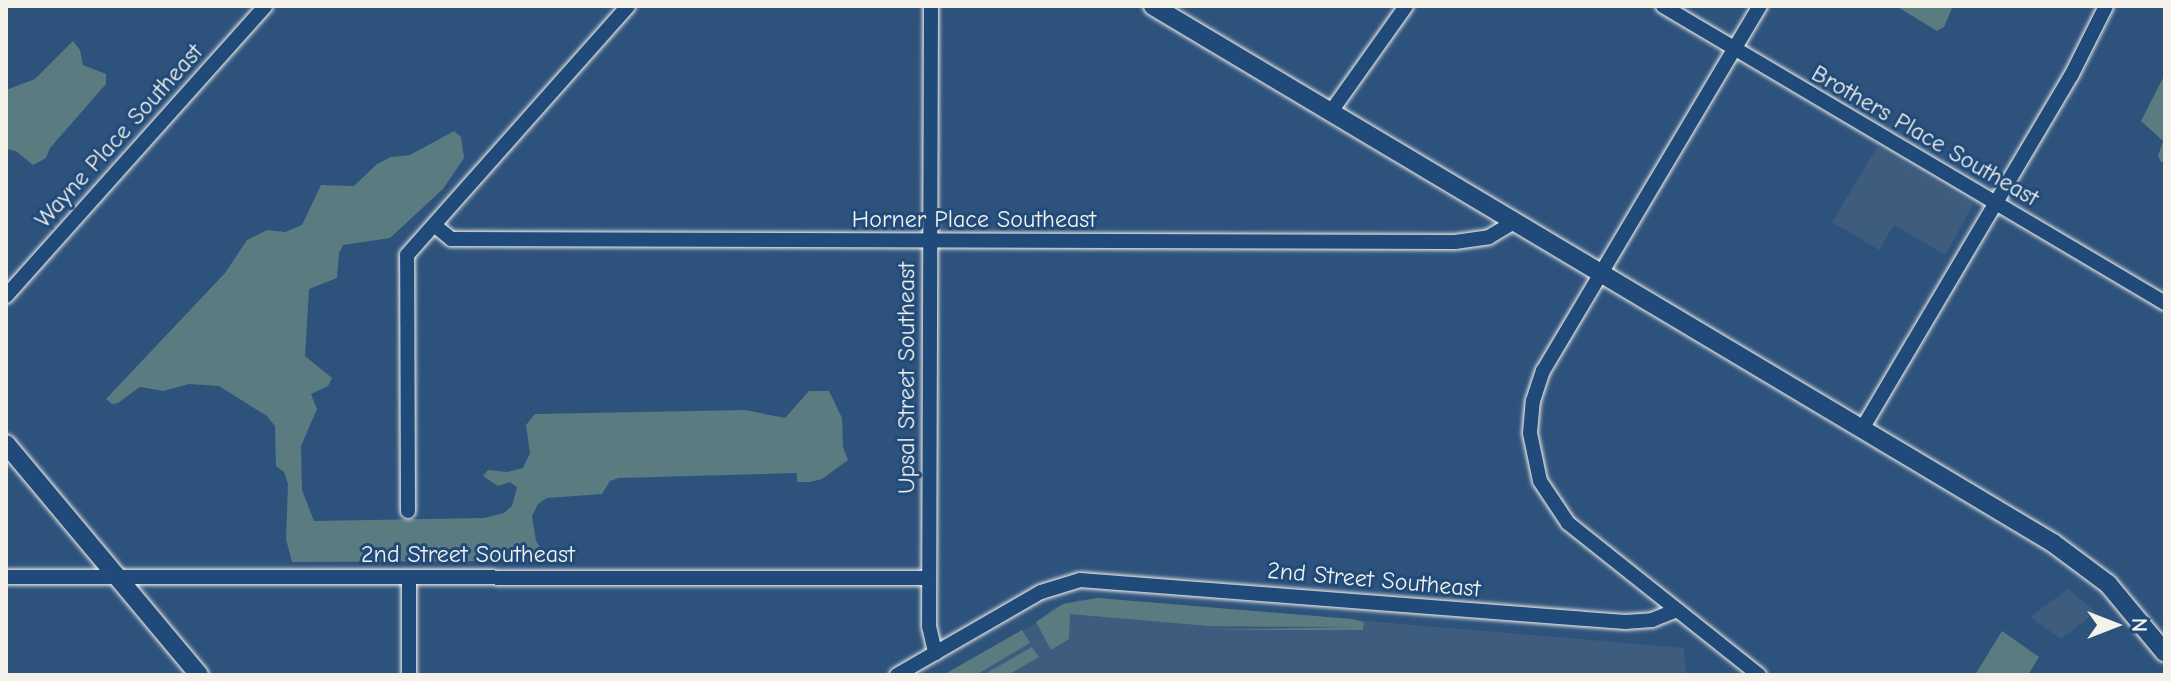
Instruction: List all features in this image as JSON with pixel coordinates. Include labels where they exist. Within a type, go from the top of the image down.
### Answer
[{"type":"main road","points":[[1153,6],[2075,558],[2133,610],[2165,653]]},
{"type":"main road","points":[[6,444],[199,675]]},
{"type":"street","name":"Wayne Place Southeast","points":[[6,296],[265,6]]},
{"type":"street","points":[[408,511],[407,255],[628,6]]},
{"type":"street","name":"Upsal Street Southeast","points":[[931,6],[929,626],[935,653]]},
{"type":"street","points":[[1330,113],[1406,6]]},
{"type":"street","name":"Brothers Place Southeast","points":[[1663,6],[2165,303]]},
{"type":"street","points":[[1759,675],[1568,523],[1543,489],[1532,457],[1531,417],[1540,379],[1760,6]]},
{"type":"street","points":[[1862,429],[2071,76],[2106,6]]},
{"type":"street","name":"Horner Place Southeast","points":[[434,225],[451,239],[1455,242],[1489,237],[1514,222]]},
{"type":"street","name":"2nd Street Southeast","points":[[6,577],[929,578]]},
{"type":"street","points":[[409,577],[409,675]]},
{"type":"street","name":"2nd Street Southeast","points":[[897,675],[1041,592],[1065,583],[1097,579],[1625,622],[1652,620],[1677,610]]},
{"type":"shaded area","points":[[1877,147],[1974,204],[1945,255],[1894,225],[1879,250],[1832,222]]},
{"type":"shaded area","points":[[2068,589],[2096,612],[2061,639],[2030,617]]},
{"type":"shaded area","points":[[1098,598],[1684,648],[1686,675],[943,675],[1041,620],[1053,608]]},
{"type":"green space","points":[[1896,6],[1953,6],[1944,27],[1937,31]]},
{"type":"green space","points":[[73,41],[80,50],[83,65],[106,74],[106,84],[50,148],[46,158],[33,165],[16,151],[6,149],[6,90],[35,79]]},
{"type":"green space","points":[[2165,74],[2165,161],[2161,162],[2158,156],[2163,141],[2141,121]]},
{"type":"green space","points":[[454,131],[461,137],[464,158],[443,189],[390,238],[343,245],[339,253],[337,278],[309,289],[305,356],[332,378],[328,386],[311,394],[317,409],[301,446],[302,490],[314,521],[484,518],[504,513],[512,506],[517,487],[510,482],[498,486],[483,476],[488,470],[507,472],[523,468],[530,453],[526,425],[535,414],[745,410],[785,418],[809,391],[829,391],[842,418],[843,447],[848,460],[822,479],[810,482],[797,482],[797,473],[619,478],[610,481],[602,494],[547,498],[538,504],[532,516],[536,541],[544,553],[540,561],[292,562],[286,539],[288,484],[284,472],[276,466],[275,426],[267,416],[219,386],[189,384],[163,391],[140,387],[118,403],[112,404],[106,399],[225,273],[247,240],[267,230],[285,232],[302,225],[321,185],[354,186],[377,164],[391,157],[410,155]]},
{"type":"green space","points":[[1098,598],[1364,622],[1363,630],[1208,630],[1352,627],[1209,626],[1070,614],[1069,639],[1051,650],[1036,622],[1063,604]]},
{"type":"green space","points":[[1022,630],[1030,643],[976,675],[943,675]]},
{"type":"green space","points":[[2002,631],[2039,657],[2028,675],[1975,675]]},
{"type":"green space","points":[[1032,647],[1039,657],[1008,675],[983,675]]},
{"type":"green space","points":[[1541,673],[1573,675],[1296,675]]}]
